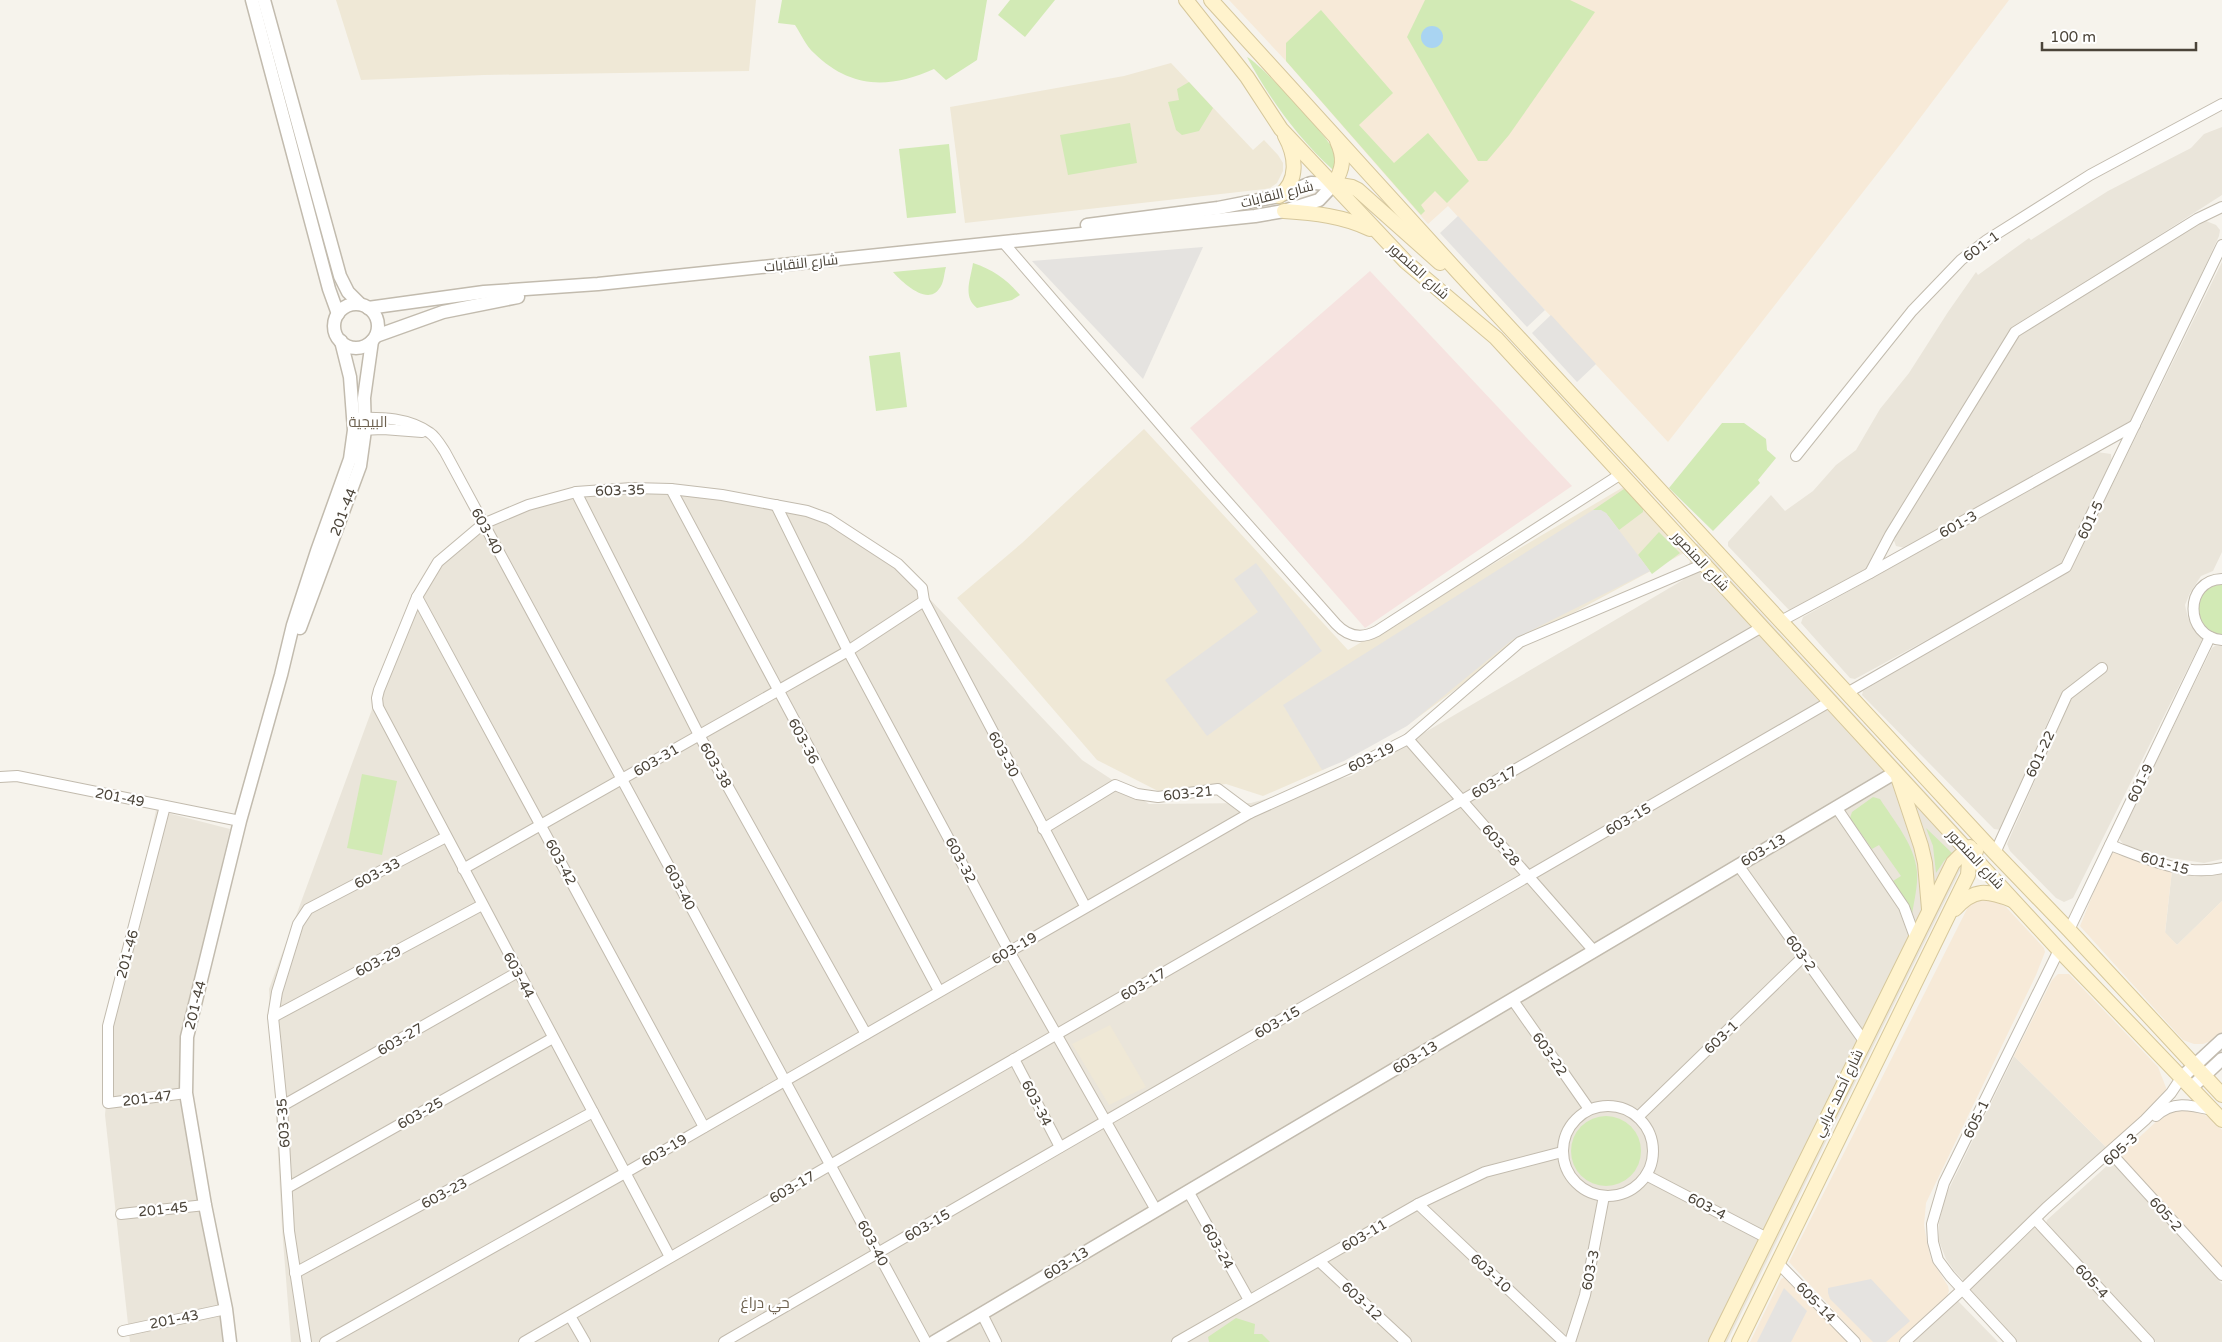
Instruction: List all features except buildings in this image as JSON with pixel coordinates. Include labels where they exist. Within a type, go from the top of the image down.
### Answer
[{"type":"main road","name":"شارع المنصور","points":[[1186,0],[1248,77],[1281,128],[1380,234],[1431,285],[1496,338],[2059,950],[2222,1120]]},
{"type":"main road","name":"شارع المنصور","points":[[1212,0],[1483,299],[1966,822],[2070,930],[2222,1095]]},
{"type":"main road","points":[[1279,196],[1290,186],[1293,168],[1291,151],[1281,128]]},
{"type":"main road","points":[[1331,130],[1344,160],[1342,170],[1334,184],[1352,186],[1358,190],[1415,242],[1483,299]]},
{"type":"main road","points":[[1284,210],[1354,221],[1380,234]]},
{"type":"main road","points":[[1896,772],[1925,862],[1929,909]]},
{"type":"main road","name":"شارع أحمد عرابي","points":[[1739,1342],[1968,875],[1970,852],[1966,822]]},
{"type":"main road","points":[[1970,852],[1986,850],[1995,853]]},
{"type":"main road","name":"شارع أحمد عرابي","points":[[1716,1342],[1929,909],[1953,863],[1960,856],[1970,852]]},
{"type":"main road","points":[[1947,918],[1963,900],[1972,894],[1993,893],[2014,901]]},
{"type":"street","points":[[252,0],[282,94],[340,276],[348,292],[377,318],[378,327],[374,338],[365,346],[356,348],[348,346],[341,341],[335,327],[338,314],[329,289],[282,94],[264,0]]},
{"type":"street","name":"601-1","points":[[1796,456],[1912,311],[1960,260],[1987,240],[2090,175],[2222,104]]},
{"type":"street","name":"شارع النقابات","points":[[1003,242],[1013,235],[1218,208],[1279,196],[1311,183],[1334,184]]},
{"type":"street","name":"شارع النقابات","points":[[364,306],[484,292],[598,284],[1255,216],[1320,200],[1334,184]]},
{"type":"street","points":[[1870,574],[1890,535],[2014,332],[2197,219],[2222,207]]},
{"type":"street","points":[[1003,242],[1210,482],[1336,624],[1348,634],[1363,636],[1377,631],[1621,474]]},
{"type":"street","name":"601-5","points":[[1847,692],[2066,567],[2222,245]]},
{"type":"street","name":"شارع النقابات","points":[[374,338],[443,312],[506,298],[576,290],[598,284]]},
{"type":"street","points":[[338,314],[348,306],[364,306]]},
{"type":"street","name":"201-44","points":[[359,424],[374,338]]},
{"type":"street","name":"201-44","points":[[230,1342],[226,1309],[205,1205],[186,1094],[188,1037],[240,821],[281,675],[360,466],[359,424],[341,341]]},
{"type":"street","name":"603-40","points":[[359,424],[383,429],[431,434],[445,452],[926,1342]]},
{"type":"street","name":"601-3","points":[[1781,621],[1870,574],[2135,425]]},
{"type":"street","name":"603-35","points":[[379,690],[417,597],[430,572],[438,562],[483,524],[528,506],[576,492],[600,489],[671,489],[722,494],[807,511],[829,519],[858,537],[913,577],[922,588],[924,601]]},
{"type":"street","name":"603-36","points":[[671,489],[777,691],[940,991]]},
{"type":"street","name":"603-38","points":[[576,492],[699,735],[866,1034]]},
{"type":"street","name":"603-32","points":[[776,504],[848,651],[1009,951],[1156,1210]]},
{"type":"street","name":"603-19","points":[[325,1342],[785,1081],[1250,812],[1361,763],[1408,739],[1520,642],[1704,564]]},
{"type":"street","points":[[2221,576],[2202,587],[2196,595],[2193,604],[2196,624],[2210,637],[2222,640]]},
{"type":"street","name":"603-42","points":[[417,597],[704,1127]]},
{"type":"street","name":"603-31","points":[[463,869],[848,651],[924,601]]},
{"type":"street","name":"603-30","points":[[924,601],[1043,829],[1086,906]]},
{"type":"street","name":"603-17","points":[[524,1342],[1762,627]]},
{"type":"street","name":"601-9","points":[[2070,930],[2210,637]]},
{"type":"street","name":"601-22","points":[[1995,853],[2067,695],[2102,668]]},
{"type":"street","name":"603-44","points":[[379,690],[377,698],[382,717],[670,1257]]},
{"type":"street","name":"603-15","points":[[724,1342],[1830,701]]},
{"type":"street","name":"603-28","points":[[1408,739],[1594,951]]},
{"type":"street","name":"603-13","points":[[934,1342],[1896,772]]},
{"type":"street","name":"201-49","points":[[0,777],[17,776],[240,821]]},
{"type":"street","name":"603-21","points":[[1043,829],[1115,785],[1137,794],[1158,797],[1218,789],[1250,812]]},
{"type":"street","name":"201-46","points":[[108,1103],[108,1026],[165,806]]},
{"type":"street","points":[[1836,808],[1904,907],[1915,937]]},
{"type":"street","name":"603-33","points":[[308,909],[446,837]]},
{"type":"street","name":"601-15","points":[[2110,845],[2170,866],[2197,871],[2222,868]]},
{"type":"street","name":"603-2","points":[[1738,865],[1864,1041]]},
{"type":"street","name":"603-29","points":[[273,1017],[482,905]]},
{"type":"street","name":"603-35","points":[[306,1342],[295,1273],[273,1017],[292,941],[298,924],[308,909]]},
{"type":"street","name":"605-1","points":[[2011,1342],[1943,1268],[1935,1251],[1932,1233],[1934,1214],[1944,1183],[2059,950]]},
{"type":"street","name":"603-1","points":[[1638,1117],[1803,957]]},
{"type":"street","name":"603-27","points":[[282,1106],[518,972]]},
{"type":"street","name":"603-22","points":[[1512,999],[1589,1109]]},
{"type":"street","name":"603-25","points":[[287,1188],[553,1038]]},
{"type":"street","points":[[2186,1083],[2200,1070],[2222,1040]]},
{"type":"street","name":"603-34","points":[[1014,1059],[1060,1147]]},
{"type":"street","points":[[2200,1070],[2222,1059]]},
{"type":"street","name":"605-3","points":[[2112,1154],[2186,1083]]},
{"type":"street","name":"201-47","points":[[108,1103],[186,1094]]},
{"type":"street","name":"605-3","points":[[1905,1342],[2036,1220],[2049,1212],[2160,1112],[2172,1106],[2188,1104],[2212,1110]]},
{"type":"street","points":[[1602,1106],[1615,1106],[1627,1110],[1638,1117],[1648,1129],[1653,1144],[1652,1160],[1646,1175],[1628,1191],[1616,1195],[1604,1196],[1591,1193],[1580,1186],[1571,1177],[1565,1165],[1562,1152],[1564,1139],[1569,1127],[1589,1109],[1602,1106]]},
{"type":"street","name":"603-23","points":[[295,1273],[593,1112]]},
{"type":"street","name":"603-11","points":[[1180,1341],[1418,1204],[1485,1172],[1562,1152]]},
{"type":"street","name":"605-2","points":[[2112,1154],[2222,1275]]},
{"type":"street","name":"603-4","points":[[1646,1175],[1767,1238]]},
{"type":"street","name":"603-24","points":[[1188,1191],[1249,1300]]},
{"type":"street","name":"603-3","points":[[1570,1342],[1585,1295],[1604,1196]]},
{"type":"street","name":"603-10","points":[[1418,1204],[1564,1342]]},
{"type":"street","name":"201-45","points":[[121,1214],[205,1205]]},
{"type":"street","name":"605-4","points":[[2036,1220],[2149,1342]]},
{"type":"street","name":"603-12","points":[[1319,1261],[1406,1342]]},
{"type":"street","name":"605-14","points":[[1778,1263],[1855,1342]]},
{"type":"street","name":"201-43","points":[[123,1331],[226,1309]]},
{"type":"street","points":[[982,1314],[996,1342]]},
{"type":"street","points":[[570,1316],[585,1342]]},
{"type":"shaded area","points":[[336,0],[756,0],[749,71],[484,75],[361,80]]},
{"type":"shaded area","points":[[1229,0],[2009,0],[1902,142],[1668,442],[1448,206],[1428,224],[1286,61]]},
{"type":"shaded area","points":[[1171,63],[1253,150],[1264,140],[1278,155],[1283,163],[1283,171],[1277,183],[1265,189],[965,223],[950,107],[1124,76]]},
{"type":"shaded area","points":[[2222,127],[2222,195],[2008,332],[1885,533],[1866,569],[1790,611],[1728,546],[1728,542],[1771,495],[1785,511],[1813,491],[1836,465],[1856,450],[1880,409],[1909,373],[1976,272],[1978,275],[2029,238],[2031,240],[2108,191],[2191,148],[2204,134]]},
{"type":"shaded area","points":[[1458,216],[1545,310],[1527,327],[1440,233]]},
{"type":"shaded area","points":[[2206,221],[2216,225],[2220,230],[2219,236],[2134,419],[1905,548],[1896,546],[1893,538],[2014,339]]},
{"type":"shaded area","points":[[1203,247],[1143,379],[1032,261]]},
{"type":"shaded area","points":[[2222,262],[2222,552],[2213,571],[2201,576],[2185,605],[2188,618],[2203,638],[2073,898],[2064,902],[2056,898],[2010,851],[2007,844],[2063,717],[2052,712],[2001,830],[1994,829],[1862,695],[1863,691],[2071,569]]},
{"type":"shaded area","points":[[1370,271],[1572,486],[1365,628],[1190,428]]},
{"type":"shaded area","points":[[1551,315],[1596,364],[1577,382],[1532,333]]},
{"type":"shaded area","points":[[1144,429],[1348,650],[1625,486],[1684,553],[1521,641],[1409,724],[1325,769],[1263,796],[1226,784],[1160,792],[1097,760],[957,598],[1022,543]]},
{"type":"shaded area","points":[[2097,452],[2111,454],[2112,465],[2064,562],[2057,569],[1855,679],[1850,678],[1801,623],[1803,617]]},
{"type":"shaded area","points":[[632,488],[807,511],[882,553],[924,593],[1082,760],[1149,804],[1251,803],[1351,776],[1683,580],[1697,543],[1973,844],[1727,1342],[291,1342],[282,1228],[269,989],[388,666],[424,583],[483,524],[528,505]]},
{"type":"shaded area","points":[[1593,510],[1601,510],[1606,513],[1650,571],[1512,640],[1407,726],[1344,761],[1322,770],[1283,705]]},
{"type":"shaded area","points":[[1256,563],[1322,651],[1207,736],[1165,680],[1258,612],[1234,579]]},
{"type":"shaded area","points":[[2222,646],[2222,859],[2204,863],[2171,858],[2125,846],[2120,840],[2120,835],[2212,648]]},
{"type":"shaded area","points":[[156,810],[230,829],[180,1044],[197,1200],[224,1323],[226,1342],[130,1342],[105,1115],[113,1020]]},
{"type":"shaded area","points":[[2115,852],[2172,870],[2165,932],[2177,945],[2222,901],[2222,1034],[2216,1039],[2203,1044],[2194,1044],[2183,1040],[2080,926],[2109,855]]},
{"type":"shaded area","points":[[2172,870],[2222,873],[2222,901],[2177,945],[2165,933]]},
{"type":"shaded area","points":[[1992,899],[2006,907],[2044,948],[2045,952],[2036,975],[1926,1203],[1924,1225],[1927,1242],[1931,1259],[1948,1286],[1949,1291],[1946,1299],[1898,1342],[1863,1342],[1789,1262],[1970,903]]},
{"type":"shaded area","points":[[2058,974],[2069,974],[2158,1067],[2167,1090],[2162,1100],[2108,1149],[2014,1056],[2052,980]]},
{"type":"shaded area","points":[[1110,1025],[1146,1087],[1109,1105],[1072,1044]]},
{"type":"shaded area","points":[[2014,1056],[2108,1149],[1964,1281],[1946,1259],[1939,1241],[1939,1223],[1945,1197]]},
{"type":"shaded area","points":[[2183,1109],[2198,1111],[2211,1119],[2222,1130],[2222,1268],[2119,1156],[2158,1120],[2172,1112]]},
{"type":"shaded area","points":[[2109,1164],[2114,1165],[2222,1284],[2222,1342],[2156,1342],[2046,1223],[2047,1220]]},
{"type":"shaded area","points":[[2034,1228],[2143,1342],[2015,1342],[1970,1293],[1970,1289]]},
{"type":"shaded area","points":[[1786,1276],[1848,1342],[1750,1342],[1781,1279]]},
{"type":"shaded area","points":[[1871,1279],[1910,1321],[1886,1342],[1873,1342],[1830,1299],[1828,1293],[1828,1288]]},
{"type":"shaded area","points":[[1784,1288],[1807,1311],[1791,1342],[1757,1342]]},
{"type":"shaded area","points":[[1958,1301],[1998,1342],[1913,1342],[1955,1302]]},
{"type":"green space","points":[[782,0],[987,0],[977,60],[946,80],[934,69],[901,80],[871,82],[842,74],[811,50],[795,25],[778,23]]},
{"type":"green space","points":[[1010,0],[1055,0],[1025,37],[998,15]]},
{"type":"green space","points":[[1425,0],[1570,0],[1595,12],[1509,135],[1487,161],[1478,161],[1407,37]]},
{"type":"green space","points":[[1321,10],[1393,93],[1359,125],[1394,163],[1428,133],[1469,181],[1447,203],[1435,191],[1421,205],[1425,211],[1421,215],[1286,61],[1286,43]]},
{"type":"green space","points":[[1247,57],[1278,85],[1325,138],[1333,151],[1335,169],[1332,169],[1319,157],[1296,131],[1265,87]]},
{"type":"green space","points":[[1189,82],[1213,108],[1199,131],[1182,135],[1176,130],[1168,102],[1179,100],[1177,89]]},
{"type":"green space","points":[[1130,123],[1137,163],[1068,175],[1060,135]]},
{"type":"green space","points":[[949,144],[956,213],[907,218],[899,149]]},
{"type":"green space","points":[[973,263],[999,276],[1020,295],[1012,300],[977,308],[972,304],[969,293],[969,281]]},
{"type":"green space","points":[[946,267],[941,287],[934,294],[928,295],[915,291],[893,272]]},
{"type":"green space","points":[[900,352],[907,407],[876,411],[869,356]]},
{"type":"green space","points":[[1722,423],[1744,423],[1766,439],[1767,450],[1776,458],[1758,480],[1760,483],[1713,531],[1669,488]]},
{"type":"green space","points":[[1624,489],[1643,509],[1643,512],[1619,530],[1606,513],[1593,510]]},
{"type":"green space","points":[[1659,532],[1680,553],[1652,574],[1638,555]]},
{"type":"green space","points":[[2222,584],[2222,635],[2219,635],[2203,623],[2199,616],[2198,607],[2204,592]]},
{"type":"green space","points":[[362,774],[397,781],[382,855],[347,848]]},
{"type":"green space","points":[[1873,797],[1880,799],[1903,834],[1912,852],[1917,877],[1912,915],[1909,905],[1893,881],[1901,876],[1879,845],[1872,849],[1850,818],[1852,812]]},
{"type":"green space","points":[[1926,828],[1952,853],[1936,873],[1933,846]]},
{"type":"green space","points":[[1599,1116],[1613,1116],[1626,1122],[1635,1131],[1641,1144],[1639,1164],[1631,1176],[1613,1186],[1599,1186],[1586,1180],[1577,1171],[1571,1158],[1571,1144],[1577,1131],[1586,1122]]},
{"type":"green space","points":[[1236,1318],[1255,1324],[1254,1334],[1262,1334],[1270,1342],[1209,1342],[1208,1337]]},
{"type":"water","points":[[1432,26],[1440,29],[1443,37],[1440,45],[1432,48],[1424,45],[1421,37],[1424,29]]},
{"type":"district","name":"البيجية","points":[[368,422]]},
{"type":"district","name":"حي دراغ","points":[[765,1303]]}]
